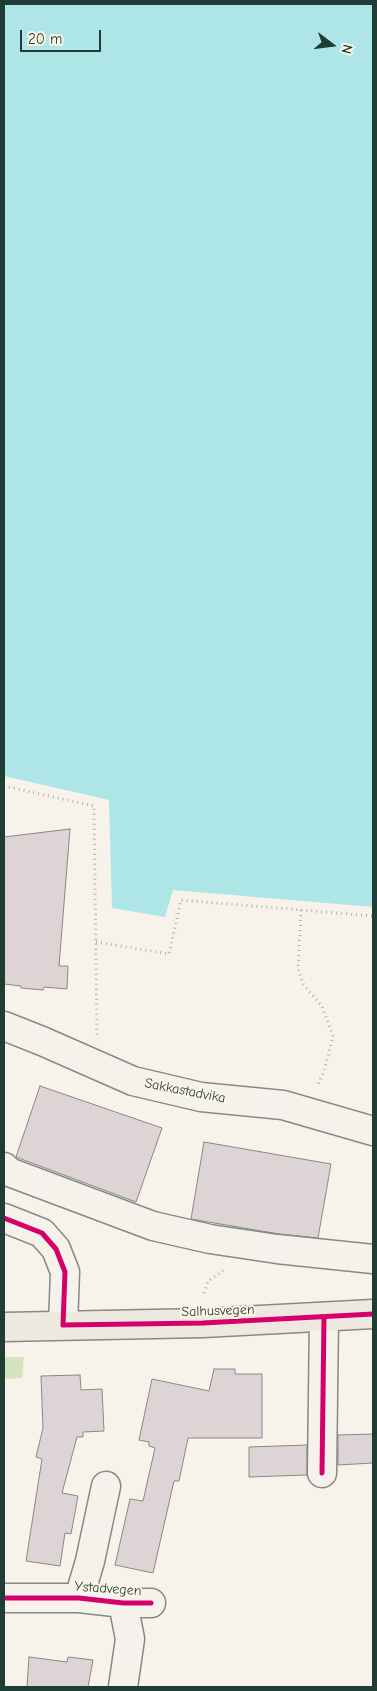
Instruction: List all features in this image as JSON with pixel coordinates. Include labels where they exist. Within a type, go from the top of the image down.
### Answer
[{"type":"main road","name":"Salhusvegen","points":[[4,1327],[202,1323],[373,1314]]},
{"type":"street","name":"Sakkastadvika","points":[[4,1026],[133,1081],[201,1098],[283,1105],[373,1131]]},
{"type":"street","points":[[4,1167],[9,1172],[153,1226],[210,1240],[373,1259]]},
{"type":"street","points":[[4,1218],[42,1233],[56,1249],[65,1272],[63,1325]]},
{"type":"street","points":[[322,1473],[324,1317]]},
{"type":"street","points":[[79,1598],[90,1561],[106,1486]]},
{"type":"street","name":"Ystadvegen","points":[[4,1598],[79,1598],[123,1603],[151,1603]]},
{"type":"street","name":"Ystadvegen","points":[[123,1603],[130,1639],[123,1687]]},
{"type":"path","points":[[4,786],[94,806],[98,1066]]},
{"type":"path","points":[[96,942],[169,954],[181,900],[373,916]]},
{"type":"path","points":[[301,910],[298,969],[303,984],[322,1006],[334,1036],[324,1070],[304,1111]]},
{"type":"path","points":[[204,1293],[208,1281],[219,1274]]},
{"type":"green space","points":[[4,1357],[24,1357],[22,1378],[4,1379]]},
{"type":"water","points":[[4,4],[373,4],[373,907],[173,890],[165,917],[112,908],[109,800],[4,776]]},
{"type":"building","points":[[70,829],[59,966],[68,966],[67,989],[44,987],[43,990],[4,984],[4,837]]},
{"type":"building","points":[[40,1086],[162,1128],[136,1202],[16,1157]]},
{"type":"building","points":[[204,1142],[331,1164],[318,1238],[279,1234],[191,1219]]},
{"type":"building","points":[[214,1369],[235,1369],[235,1374],[262,1374],[262,1438],[188,1438],[179,1481],[174,1481],[153,1573],[115,1565],[130,1499],[143,1501],[155,1448],[149,1446],[149,1442],[139,1440],[152,1379],[209,1391]]},
{"type":"building","points":[[80,1375],[81,1390],[102,1389],[104,1431],[83,1432],[83,1437],[77,1437],[62,1493],[78,1496],[71,1534],[65,1533],[60,1566],[26,1561],[42,1459],[36,1457],[43,1428],[41,1376]]},
{"type":"building","points":[[373,1434],[373,1463],[338,1465],[338,1435]]},
{"type":"building","points":[[307,1445],[307,1475],[249,1477],[249,1447]]},
{"type":"building","points":[[29,1657],[67,1662],[68,1657],[93,1660],[88,1687],[27,1687]]},
{"type":"cycle path","points":[[4,1218],[42,1233],[56,1249],[65,1272],[63,1325],[203,1323],[373,1314]]},
{"type":"cycle path","points":[[322,1473],[324,1317]]},
{"type":"cycle path","points":[[4,1598],[79,1598],[123,1603],[151,1603]]}]
